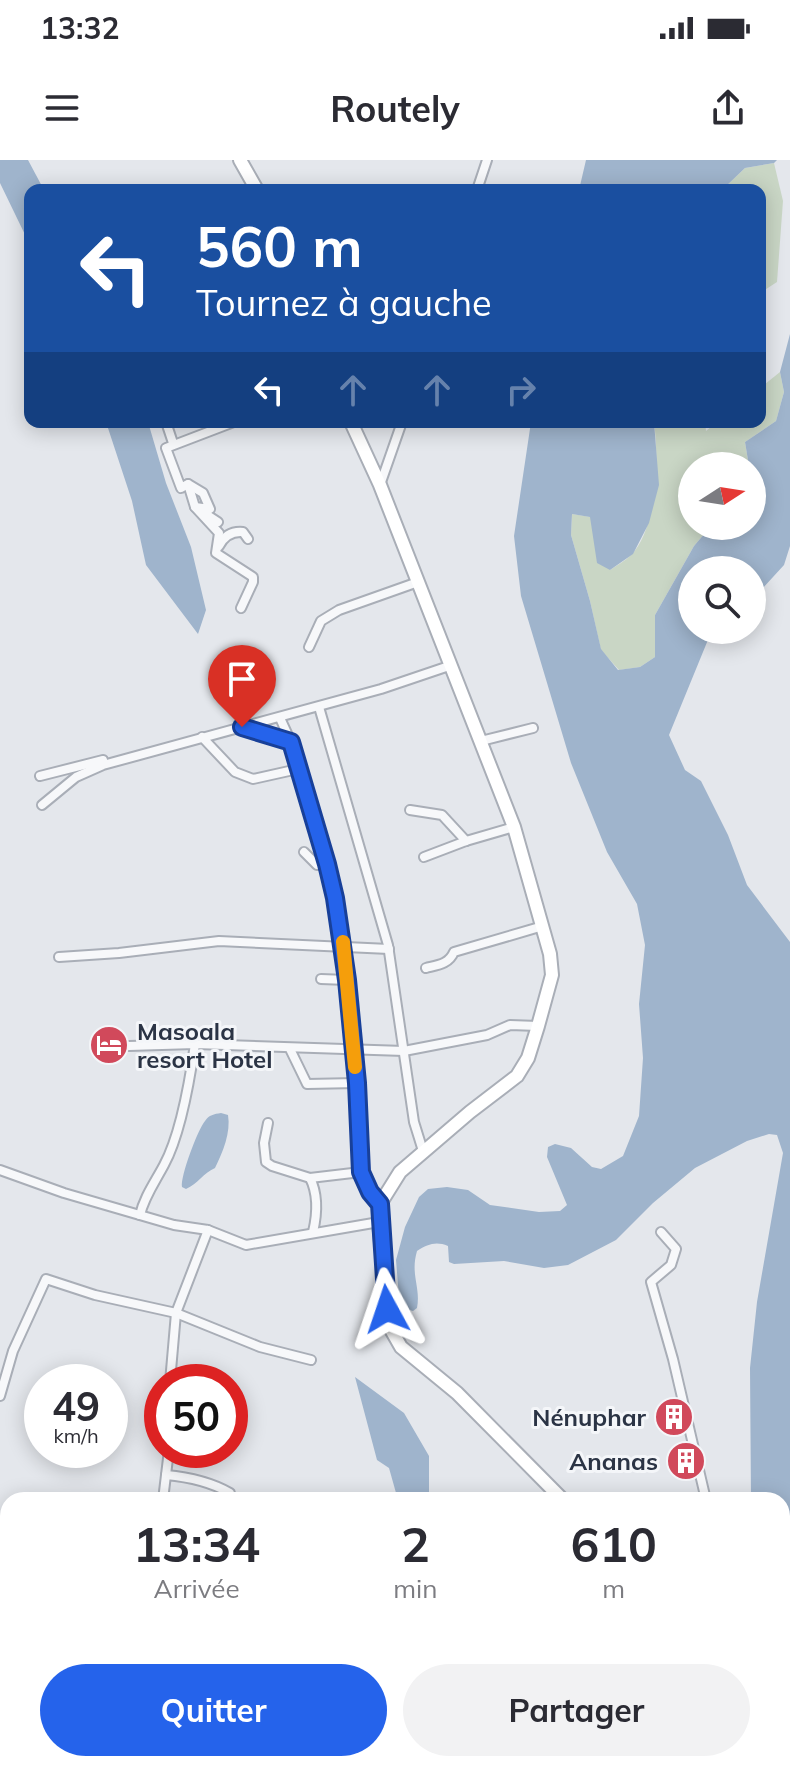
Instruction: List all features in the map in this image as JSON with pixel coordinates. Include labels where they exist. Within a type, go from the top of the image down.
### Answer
[{"type":"main road","points":[[240,160],[254,184]]},
{"type":"main road","points":[[354,428],[380,485],[514,827],[543,926],[552,975],[528,1058],[517,1076],[400,1172],[380,1204],[389,1326],[401,1347],[457,1393],[555,1492]]},
{"type":"street","points":[[479,184],[487,160]]},
{"type":"street","points":[[168,428],[173,443]]},
{"type":"street","points":[[188,484],[181,488],[166,448],[217,428]]},
{"type":"street","points":[[380,485],[400,428]]},
{"type":"street","points":[[188,484],[203,493],[210,509],[195,507]]},
{"type":"street","points":[[188,484],[195,507],[219,533],[216,553]]},
{"type":"street","points":[[195,507],[218,522]]},
{"type":"street","points":[[216,553],[223,538],[235,532],[243,532],[248,539]]},
{"type":"street","points":[[216,553],[253,577],[241,608]]},
{"type":"street","points":[[309,647],[321,621],[339,610],[418,582]]},
{"type":"street","points":[[42,805],[76,777],[103,765],[319,707],[449,666]]},
{"type":"street","points":[[319,707],[389,949],[414,1122],[423,1151]]},
{"type":"street","points":[[280,718],[291,742],[327,864],[344,946],[357,1083],[361,1172],[370,1192],[380,1204]]},
{"type":"street","points":[[242,727],[291,742]]},
{"type":"street","points":[[481,741],[533,728]]},
{"type":"street","points":[[202,737],[235,772],[253,779],[298,769]]},
{"type":"street","points":[[40,776],[103,760],[136,756]]},
{"type":"street","points":[[410,810],[442,815],[466,841]]},
{"type":"street","points":[[424,857],[514,827]]},
{"type":"street","points":[[304,852],[317,865],[327,864]]},
{"type":"street","points":[[426,968],[444,964],[454,952],[543,926]]},
{"type":"street","points":[[59,957],[219,941],[389,949]]},
{"type":"street","points":[[321,979],[347,980]]},
{"type":"street","points":[[129,1046],[272,1045],[290,1049],[404,1051],[487,1035],[510,1025],[538,1026]]},
{"type":"street","points":[[140,1215],[144,1200],[165,1164],[179,1124],[195,1044]]},
{"type":"street","points":[[290,1049],[307,1084],[357,1083]]},
{"type":"street","points":[[268,1123],[264,1143],[266,1162],[272,1166],[310,1178],[361,1172]]},
{"type":"street","points":[[0,1170],[64,1193],[174,1225],[208,1230],[246,1245],[379,1222]]},
{"type":"street","points":[[310,1178],[317,1209],[313,1232]]},
{"type":"street","points":[[172,1364],[176,1313],[208,1230]]},
{"type":"street","points":[[661,1232],[676,1249],[671,1265],[651,1282],[677,1372],[704,1492]]},
{"type":"street","points":[[0,1396],[13,1351],[46,1279],[108,1298],[176,1313],[260,1347],[311,1360]]},
{"type":"street","points":[[164,1492],[167,1468]]},
{"type":"street","points":[[166,1475],[185,1477],[228,1492]]},
{"type":"green space","points":[[774,163],[783,201],[777,282],[766,289],[766,184],[728,184],[745,168]]},
{"type":"green space","points":[[780,372],[784,392],[776,421],[766,428],[766,383]]},
{"type":"green space","points":[[654,428],[706,428],[706,431],[710,428],[766,428],[745,442],[747,452],[678,452],[678,540],[699,540],[688,556],[678,556],[678,574],[655,615],[655,657],[640,667],[619,670],[601,650],[571,535],[572,514],[591,517],[610,570],[624,561],[640,544],[651,511],[656,472]]},
{"type":"water","points":[[0,160],[28,160],[41,184],[24,184],[24,233],[0,183]]},
{"type":"water","points":[[586,160],[777,160],[745,168],[728,184],[580,184]]},
{"type":"water","points":[[790,334],[790,546],[784,565],[766,585],[766,556],[688,556],[699,540],[766,540],[766,452],[747,452],[745,442],[776,421],[784,392],[780,372]]},
{"type":"water","points":[[108,428],[150,428],[166,483],[191,547],[206,610],[198,634],[146,565],[132,501]]},
{"type":"water","points":[[530,428],[654,428],[659,485],[649,523],[633,554],[610,570],[597,563],[590,517],[572,514],[571,535],[601,649],[618,670],[640,667],[655,657],[655,615],[678,574],[678,644],[706,644],[669,735],[685,770],[701,781],[728,835],[747,885],[790,942],[790,1492],[751,1492],[750,1368],[757,1302],[783,1153],[777,1135],[769,1134],[747,1141],[695,1168],[653,1203],[616,1240],[568,1265],[544,1268],[504,1261],[454,1264],[449,1262],[448,1246],[428,1245],[417,1251],[417,1308],[413,1311],[406,1309],[399,1297],[396,1260],[405,1227],[419,1197],[428,1189],[447,1187],[468,1190],[490,1205],[539,1212],[560,1211],[567,1205],[547,1157],[548,1147],[555,1144],[571,1148],[592,1167],[601,1169],[623,1156],[639,1116],[643,1058],[639,1004],[645,945],[637,904],[607,852],[571,763],[521,596],[514,536]]},
{"type":"water","points":[[221,1113],[228,1115],[228,1128],[218,1162],[215,1168],[186,1189],[182,1187],[184,1174],[198,1133],[208,1117]]},
{"type":"water","points":[[355,1377],[404,1413],[429,1456],[429,1492],[396,1492],[389,1468],[377,1460]]},
{"type":"slow traffic","points":[[343,942],[355,1067]]},
{"type":"place","name":"Masoala resort Hotel","points":[[109,1045]]},
{"type":"place","name":"Nénuphar","points":[[674,1417]]},
{"type":"place","name":"Ananas","points":[[686,1461]]},
{"type":"route","points":[[242,727],[291,742],[327,864],[344,946],[357,1083],[361,1172],[370,1192],[380,1204],[387,1309]]}]
